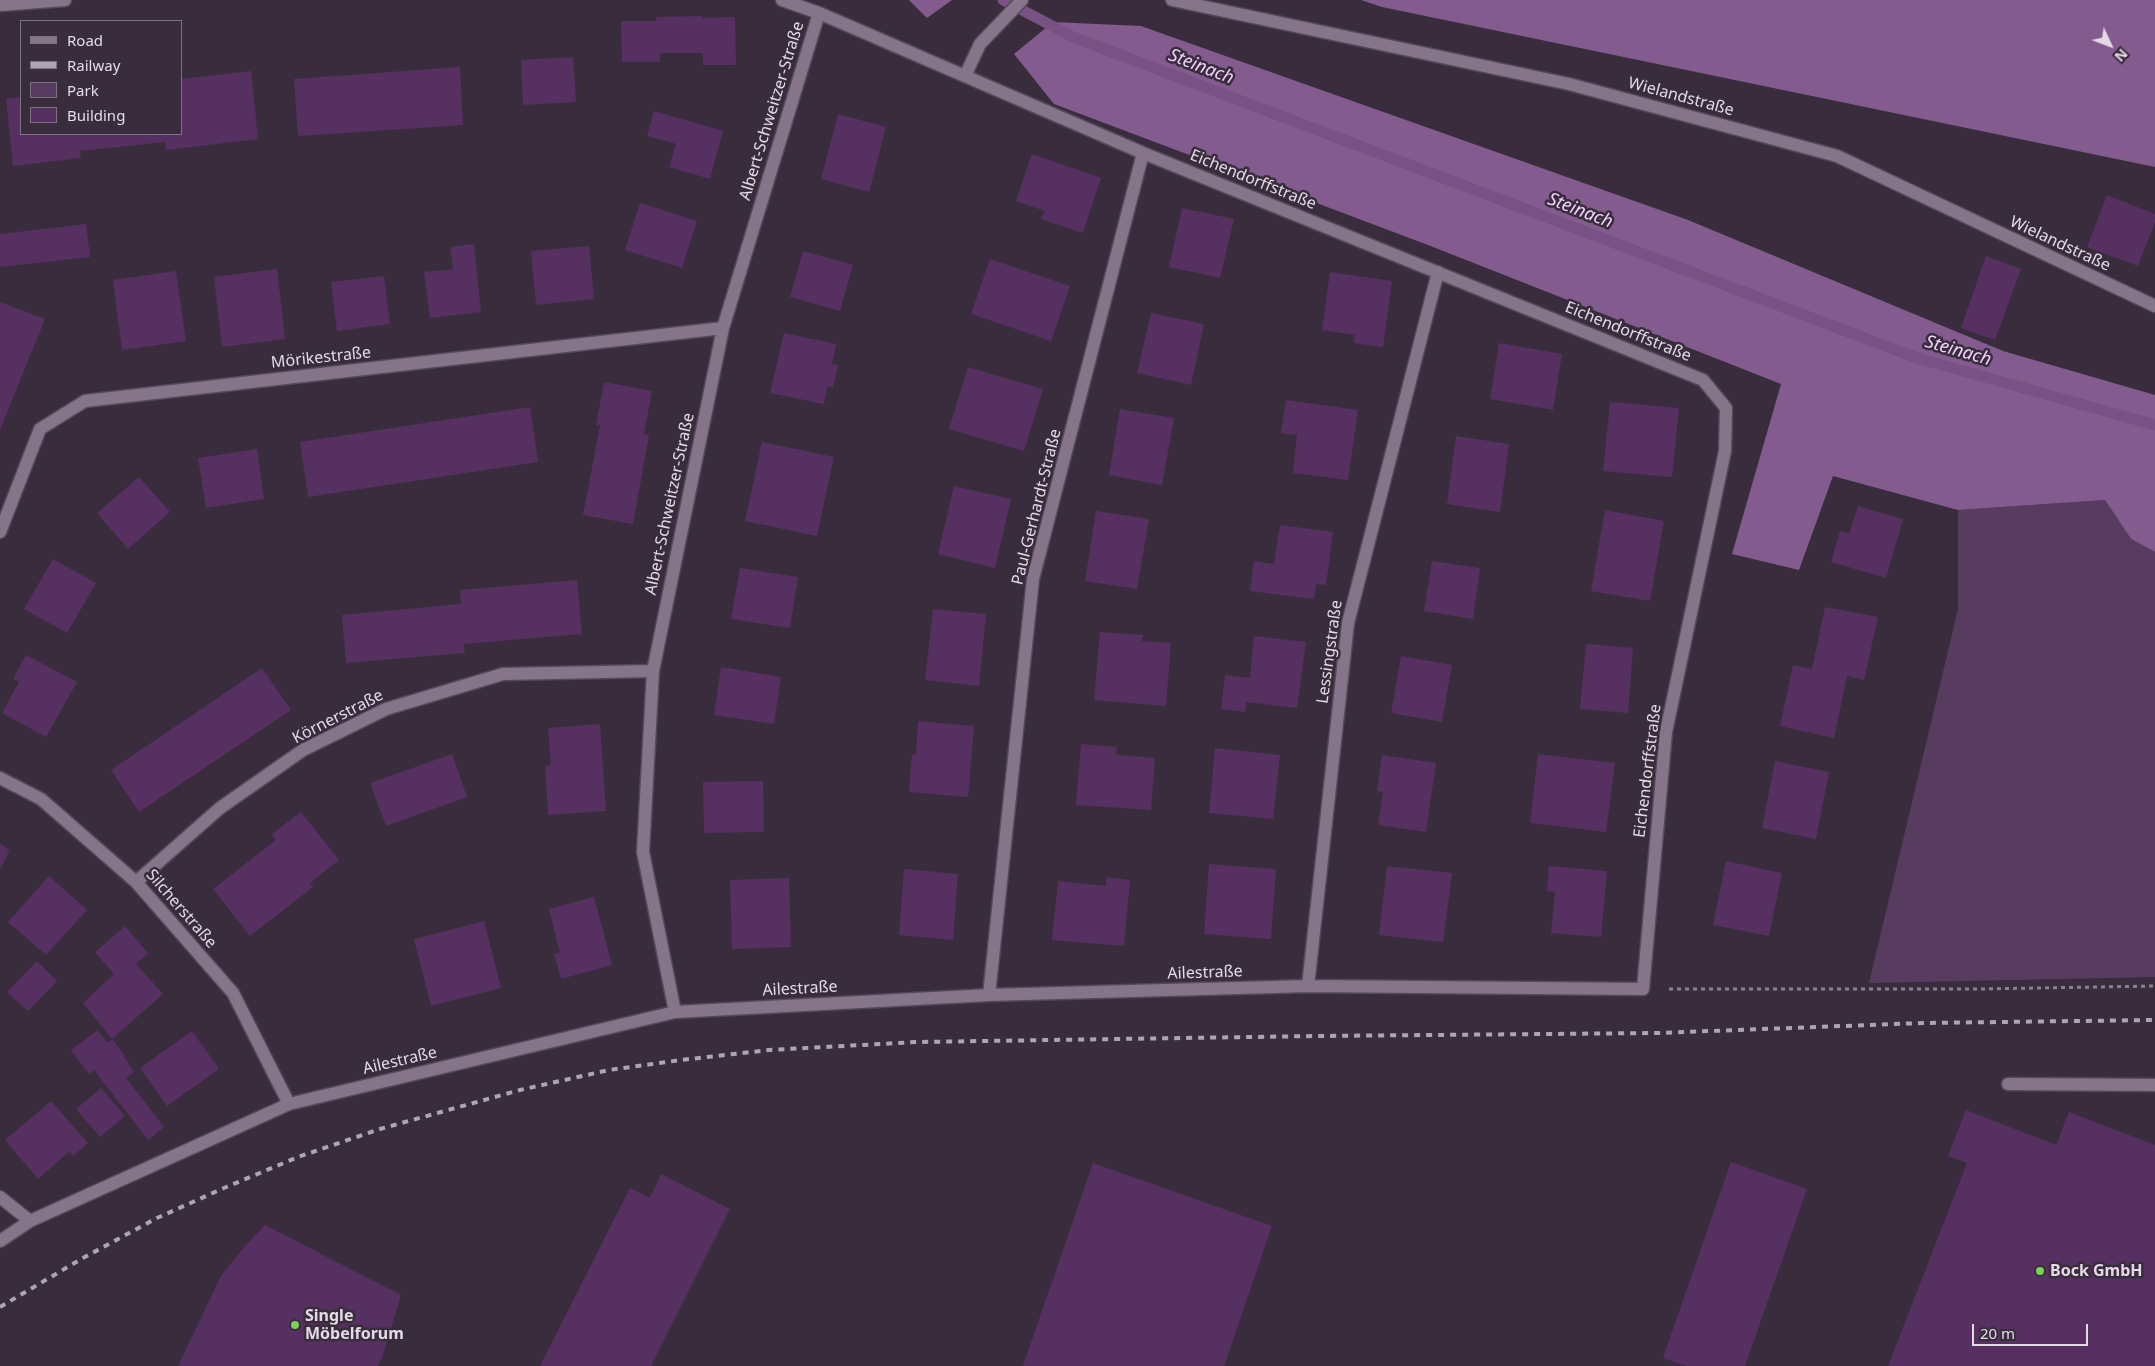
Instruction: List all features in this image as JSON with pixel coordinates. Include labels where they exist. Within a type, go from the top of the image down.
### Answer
[{"type":"street","points":[[0,5],[65,0]]},
{"type":"street","points":[[782,0],[819,13],[965,76],[980,44],[1022,0]]},
{"type":"street","name":"Wielandstraße","points":[[1172,0],[1569,84],[1837,156],[2155,306]]},
{"type":"street","name":"Albert-Schweitzer-Straße","points":[[675,1012],[643,852],[653,671],[723,328],[819,13]]},
{"type":"street","name":"Eichendorffstraße","points":[[965,76],[1143,153],[1703,380],[1726,408],[1725,451],[1666,732],[1643,988]]},
{"type":"street","name":"Paul-Gerhardt-Straße","points":[[988,995],[1034,579],[1143,153]]},
{"type":"street","name":"Lessingstraße","points":[[1308,986],[1348,623],[1438,272]]},
{"type":"street","name":"Mörikestraße","points":[[0,532],[40,429],[85,401],[723,328]]},
{"type":"street","name":"Körnerstraße","points":[[136,882],[220,808],[303,750],[386,708],[503,674],[653,671]]},
{"type":"street","name":"Silcherstraße","points":[[0,778],[41,799],[136,882],[233,993],[289,1104]]},
{"type":"street","name":"Ailestraße","points":[[0,1242],[30,1221],[289,1104],[675,1012],[988,995],[1308,986],[1643,988]]},
{"type":"street","points":[[2008,1084],[2155,1085]]},
{"type":"street","points":[[0,1197],[30,1221]]},
{"type":"path","points":[[1643,988],[1979,989],[2155,986]]},
{"type":"green space","points":[[2105,500],[2131,539],[2155,552],[2155,977],[1869,983],[1958,609],[1958,510]]},
{"type":"shaded area","points":[[909,0],[952,0],[927,18]]},
{"type":"shaded area","points":[[1361,0],[2155,0],[2155,167],[1382,7]]},
{"type":"shaded area","points":[[1053,22],[1141,26],[1688,220],[2003,351],[2155,395],[2155,552],[2131,539],[2105,500],[1958,510],[1833,476],[1799,570],[1732,554],[1781,384],[1428,245],[1054,104],[1014,54]]},
{"type":"building","points":[[703,16],[702,18],[735,17],[736,65],[703,65],[703,53],[660,53],[660,62],[622,62],[621,21],[656,21],[656,17]]},
{"type":"building","points":[[573,57],[576,102],[523,105],[521,60]]},
{"type":"building","points":[[460,67],[463,125],[298,136],[294,79]]},
{"type":"building","points":[[251,71],[258,139],[166,150],[165,142],[80,151],[81,158],[13,166],[6,99],[20,97],[20,135],[182,135],[182,79]]},
{"type":"building","points":[[654,111],[723,131],[710,179],[669,167],[676,144],[647,136]]},
{"type":"building","points":[[838,114],[886,127],[869,192],[821,179]]},
{"type":"building","points":[[1032,154],[1101,178],[1083,233],[1041,219],[1045,211],[1016,201]]},
{"type":"building","points":[[2107,195],[2155,214],[2155,222],[2138,266],[2087,247]]},
{"type":"building","points":[[640,203],[697,221],[682,268],[625,250]]},
{"type":"building","points":[[1182,208],[1234,219],[1220,278],[1169,267]]},
{"type":"building","points":[[86,224],[90,257],[0,267],[0,234]]},
{"type":"building","points":[[474,244],[481,312],[430,318],[424,272],[453,269],[450,247]]},
{"type":"building","points":[[589,246],[594,299],[536,305],[531,251]]},
{"type":"building","points":[[803,251],[853,265],[840,311],[790,297]]},
{"type":"building","points":[[1986,256],[2021,269],[1995,340],[1961,328]]},
{"type":"building","points":[[990,259],[1070,286],[1051,341],[971,314]]},
{"type":"building","points":[[277,269],[285,339],[222,347],[214,277]]},
{"type":"building","points":[[176,271],[186,341],[122,350],[113,280]]},
{"type":"building","points":[[1330,272],[1392,281],[1383,347],[1354,343],[1355,335],[1322,330]]},
{"type":"building","points":[[384,276],[390,324],[337,331],[331,282]]},
{"type":"building","points":[[0,302],[45,319],[0,430]]},
{"type":"building","points":[[1151,313],[1204,324],[1191,385],[1137,373]]},
{"type":"building","points":[[784,333],[836,344],[832,364],[838,365],[833,388],[827,386],[824,404],[770,393]]},
{"type":"building","points":[[1499,343],[1562,354],[1553,410],[1490,399]]},
{"type":"building","points":[[968,367],[1043,389],[1024,451],[949,429]]},
{"type":"building","points":[[604,382],[652,391],[644,434],[649,435],[633,524],[583,515],[600,425],[596,425]]},
{"type":"building","points":[[1286,400],[1358,410],[1348,480],[1293,473],[1297,435],[1281,433]]},
{"type":"building","points":[[1610,402],[1679,408],[1672,477],[1603,471]]},
{"type":"building","points":[[530,407],[538,462],[308,497],[300,442]]},
{"type":"building","points":[[1120,409],[1174,418],[1162,485],[1109,475]]},
{"type":"building","points":[[1456,436],[1509,444],[1500,512],[1447,504]]},
{"type":"building","points":[[762,442],[834,457],[817,536],[745,521]]},
{"type":"building","points":[[257,449],[264,499],[206,508],[198,458]]},
{"type":"building","points":[[139,477],[170,512],[128,549],[97,513]]},
{"type":"building","points":[[954,486],[1011,499],[995,568],[938,554]]},
{"type":"building","points":[[1858,506],[1903,519],[1886,578],[1831,562],[1840,531],[1849,534]]},
{"type":"building","points":[[1605,510],[1664,521],[1650,601],[1591,591]]},
{"type":"building","points":[[1096,511],[1149,519],[1137,589],[1085,581]]},
{"type":"building","points":[[1280,525],[1333,532],[1326,585],[1316,584],[1314,599],[1250,591],[1254,561],[1274,564]]},
{"type":"building","points":[[53,559],[96,583],[67,633],[24,609]]},
{"type":"building","points":[[1432,561],[1480,568],[1473,619],[1424,611]]},
{"type":"building","points":[[740,568],[798,577],[790,628],[731,619]]},
{"type":"building","points":[[577,580],[582,634],[464,644],[465,653],[346,663],[342,615],[461,604],[460,590]]},
{"type":"building","points":[[1825,607],[1878,617],[1864,680],[1847,676],[1834,738],[1780,726],[1793,665],[1812,669]]},
{"type":"building","points":[[933,609],[986,614],[979,686],[925,680]]},
{"type":"building","points":[[1100,632],[1143,635],[1142,641],[1171,643],[1166,706],[1094,700]]},
{"type":"building","points":[[1254,636],[1306,642],[1297,708],[1246,702],[1245,712],[1221,709],[1225,675],[1250,678]]},
{"type":"building","points":[[1586,644],[1633,648],[1628,713],[1580,709]]},
{"type":"building","points":[[26,655],[77,682],[46,737],[2,713],[19,682],[13,679]]},
{"type":"building","points":[[1401,656],[1452,665],[1442,722],[1391,713]]},
{"type":"building","points":[[721,667],[781,677],[774,724],[714,715]]},
{"type":"building","points":[[262,668],[291,710],[139,812],[111,770]]},
{"type":"building","points":[[918,721],[974,726],[968,797],[909,792],[912,754],[916,755]]},
{"type":"building","points":[[600,724],[606,811],[548,815],[545,766],[551,765],[548,728]]},
{"type":"building","points":[[1081,744],[1117,747],[1116,755],[1155,758],[1151,810],[1076,805]]},
{"type":"building","points":[[1215,748],[1280,755],[1273,819],[1209,813]]},
{"type":"building","points":[[452,754],[467,797],[386,826],[370,783]]},
{"type":"building","points":[[1538,754],[1615,763],[1606,832],[1530,823]]},
{"type":"building","points":[[1382,755],[1436,763],[1426,832],[1378,825],[1383,792],[1377,791]]},
{"type":"building","points":[[1775,761],[1829,772],[1816,839],[1762,828]]},
{"type":"building","points":[[763,781],[764,832],[704,833],[703,782]]},
{"type":"building","points":[[301,812],[339,860],[310,883],[313,887],[250,936],[213,889],[276,840],[272,834]]},
{"type":"building","points":[[0,844],[10,850],[0,869]]},
{"type":"building","points":[[1726,861],[1782,873],[1769,936],[1713,925]]},
{"type":"building","points":[[1209,864],[1276,869],[1271,939],[1204,934]]},
{"type":"building","points":[[1387,866],[1452,873],[1443,942],[1379,935]]},
{"type":"building","points":[[1549,866],[1607,871],[1601,937],[1551,933],[1555,892],[1547,891]]},
{"type":"building","points":[[904,869],[958,874],[953,940],[899,935]]},
{"type":"building","points":[[49,876],[87,910],[46,955],[8,922]]},
{"type":"building","points":[[1106,877],[1130,880],[1124,946],[1052,940],[1058,881],[1106,886]]},
{"type":"building","points":[[789,878],[791,947],[732,949],[730,880]]},
{"type":"building","points":[[594,897],[612,965],[561,979],[554,954],[560,953],[549,909]]},
{"type":"building","points":[[484,921],[501,988],[431,1006],[414,939]]},
{"type":"building","points":[[125,926],[148,953],[136,964],[163,994],[112,1039],[83,1003],[114,974],[95,952]]},
{"type":"building","points":[[37,961],[57,981],[28,1011],[7,992]]},
{"type":"building","points":[[98,1030],[107,1043],[112,1039],[121,1051],[134,1072],[126,1078],[164,1127],[148,1140],[94,1070],[89,1074],[71,1050]]},
{"type":"building","points":[[192,1031],[219,1069],[167,1106],[140,1068]]},
{"type":"building","points":[[101,1088],[125,1116],[100,1137],[76,1109]]},
{"type":"building","points":[[51,1101],[88,1143],[73,1156],[69,1152],[38,1179],[5,1140]]},
{"type":"building","name":"Bock GmbH","points":[[1966,1110],[2056,1145],[2069,1112],[2155,1145],[2155,1366],[1888,1366],[1967,1163],[1948,1156]]},
{"type":"building","points":[[1731,1162],[1807,1189],[1745,1366],[1687,1366],[1663,1358]]},
{"type":"building","points":[[1093,1163],[1272,1226],[1224,1366],[1023,1366]]},
{"type":"building","points":[[661,1174],[730,1209],[651,1366],[540,1366],[630,1188],[650,1198]]},
{"type":"building","name":"Single Möbelforum","points":[[265,1225],[401,1295],[378,1366],[178,1366],[221,1276]]},
{"type":"waterway","name":"Steinach","points":[[1003,0],[1073,37],[1917,358],[2155,425]]},
{"type":"railway","points":[[0,1307],[83,1258],[157,1218],[298,1157],[380,1129],[520,1090],[609,1070],[681,1060],[769,1050],[917,1042],[1658,1033],[1922,1023],[2155,1020]]},
{"type":"place","name":"Bock GmbH","points":[[2040,1271]]},
{"type":"place","name":"Single Möbelforum","points":[[295,1325]]}]
